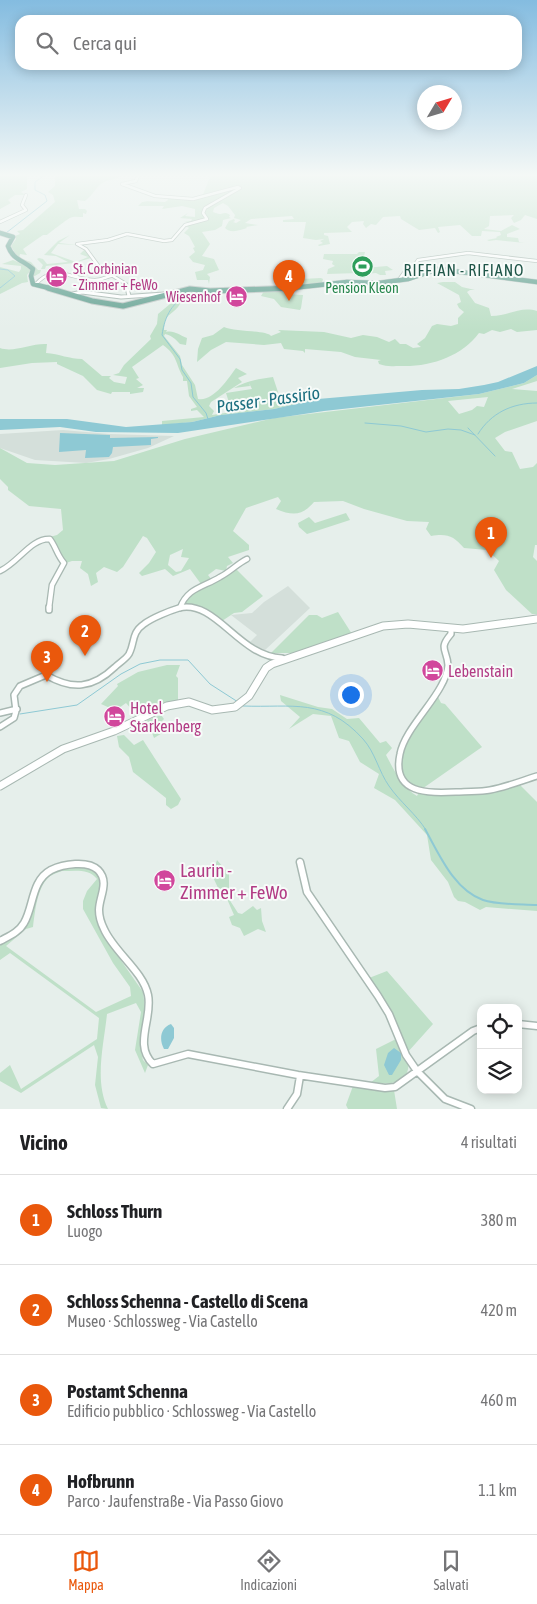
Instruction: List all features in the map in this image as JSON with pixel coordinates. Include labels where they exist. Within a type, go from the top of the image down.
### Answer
[{"type":"main road","points":[[0,233],[11,235],[13,239],[8,246],[11,256],[33,268],[31,280],[35,285],[73,294],[92,301],[123,306],[193,289],[210,291],[281,289],[347,282],[373,284],[398,282],[440,269],[537,282]]},
{"type":"street","points":[[129,296],[126,284],[98,267],[86,250],[77,244],[108,240],[127,234],[164,241],[172,240],[183,227]]},
{"type":"street","points":[[398,282],[406,270],[413,267],[418,260],[434,257],[468,253],[537,261]]},
{"type":"street","points":[[35,285],[40,278],[48,274],[93,280],[111,276]]},
{"type":"street","points":[[73,294],[82,292],[117,297],[173,294]]},
{"type":"street","points":[[0,571],[16,561],[23,551],[46,538],[50,539],[55,545],[58,556],[64,563],[52,585],[49,610]]},
{"type":"street","points":[[180,608],[182,600],[198,586],[214,581],[226,574],[234,565],[247,559]]},
{"type":"street","points":[[0,727],[14,720],[17,710],[14,695],[20,686],[46,675],[58,682],[71,686],[81,686],[95,682],[129,654],[134,635],[140,627],[180,608],[201,609],[246,645],[275,659],[289,657]]},
{"type":"street","points":[[0,786],[63,749],[114,731],[167,706],[189,702],[212,710],[222,710],[238,706],[246,698],[266,668],[272,664],[383,626],[408,624],[478,628],[537,618]]},
{"type":"street","points":[[454,628],[456,634],[448,638],[443,647],[448,666],[445,678],[437,695],[406,738],[400,752],[398,767],[403,780],[416,791],[432,793],[489,790],[537,776]]},
{"type":"street","points":[[267,655],[272,664]]},
{"type":"street","points":[[0,713],[17,710]]},
{"type":"street","points":[[300,862],[307,892],[378,996],[389,1014],[406,1055],[417,1071],[445,1099],[471,1109]]},
{"type":"street","points":[[0,942],[23,924],[43,875],[58,867],[92,866],[100,872],[104,882],[99,909],[104,930],[113,946],[142,983],[148,995],[149,1008],[144,1050],[148,1060],[155,1064],[188,1054],[300,1076],[385,1088],[395,1087],[477,1030]]},
{"type":"street","points":[[522,1024],[537,1026]]},
{"type":"street","points":[[287,1109],[297,1094],[300,1076]]},
{"type":"shaded area","points":[[63,430],[109,434],[174,436],[148,448],[109,459],[86,463],[35,460],[0,448],[0,434]]},
{"type":"shaded area","points":[[288,586],[310,608],[264,651],[250,642],[257,635],[231,615],[252,613],[264,602]]},
{"type":"green space","points":[[27,227],[57,227],[23,249],[27,255],[20,254],[19,258],[31,262],[38,270],[41,270],[40,273],[33,277],[35,268],[29,263],[19,260],[11,246],[16,239],[15,236],[20,234],[17,231]]},
{"type":"green space","points":[[187,227],[221,227],[215,230],[202,232],[210,244],[202,256],[214,259],[219,270],[207,274],[210,277],[209,284],[208,280],[197,280],[195,272],[203,270],[205,265],[193,262],[189,257],[195,252],[193,248],[195,247],[189,236],[184,233],[189,228]]},
{"type":"green space","points":[[247,227],[236,231],[230,231],[225,228]]},
{"type":"green space","points":[[305,227],[347,227],[352,232],[324,233],[324,235],[328,236],[330,244],[319,246],[323,243],[320,241],[324,239],[303,238]]},
{"type":"green space","points":[[414,227],[441,227],[438,227],[440,232],[438,233],[435,228],[419,230]]},
{"type":"green space","points":[[462,227],[488,227],[484,229],[501,231],[509,227],[516,227],[520,229],[507,234],[507,237],[518,238],[519,242],[525,243],[487,240],[497,238],[501,235],[500,232],[482,231],[481,236],[472,236]]},
{"type":"green space","points":[[70,235],[59,243],[77,245],[58,244],[51,253],[76,262],[88,257],[80,254],[85,249],[91,258],[74,263],[46,266],[45,269],[41,269],[43,265],[37,259],[39,258],[43,259],[47,264],[68,262],[56,256],[44,255],[58,241]]},
{"type":"green space","points":[[365,252],[364,256],[369,257],[372,261],[363,261],[365,268],[387,266],[393,270],[385,271],[386,275],[376,273],[365,274],[361,277],[359,273],[327,274],[328,269],[335,266],[332,264],[333,261],[323,259],[324,254],[357,254]]},
{"type":"green space","points":[[13,260],[29,267],[31,270],[27,275],[28,282],[0,294],[0,267],[19,272],[21,269],[21,266],[2,264]]},
{"type":"green space","points":[[291,268],[298,268],[299,271],[292,272],[294,274],[291,278],[299,281],[301,279],[321,278],[323,279],[321,286],[288,287],[287,279]]},
{"type":"green space","points":[[455,282],[462,287],[475,290],[467,292],[475,303],[489,308],[491,316],[520,310],[537,311],[537,330],[517,332],[511,329],[500,332],[492,330],[484,334],[479,333],[464,348],[445,359],[412,366],[385,366],[379,364],[378,361],[381,360],[355,357],[341,352],[305,349],[305,353],[303,351],[284,349],[281,343],[264,345],[226,342],[211,350],[197,362],[198,349],[202,338],[213,335],[224,327],[271,336],[281,332],[278,330],[324,332],[351,338],[363,335],[377,337],[389,342],[395,339],[400,344],[406,344],[413,348],[421,347],[417,344],[425,338],[432,326],[437,324],[451,326],[458,324],[458,318],[464,312],[457,304],[461,302],[459,295],[437,283]]},
{"type":"green space","points":[[195,290],[197,293],[182,300],[178,307],[166,318],[164,330],[187,338],[186,345],[180,344],[168,335],[165,334],[164,336],[180,356],[182,365],[195,385],[198,399],[204,399],[215,393],[236,368],[247,374],[238,378],[242,382],[211,402],[209,406],[214,411],[212,415],[232,412],[226,393],[252,389],[249,383],[250,386],[234,388],[248,382],[273,377],[282,404],[309,398],[313,400],[274,409],[221,415],[192,422],[162,425],[162,421],[204,417],[197,410],[191,411],[191,409],[197,407],[189,396],[187,381],[183,381],[174,356],[163,345],[132,367],[139,378],[136,379],[143,385],[137,388],[144,388],[143,392],[130,394],[130,392],[112,392],[111,394],[97,390],[83,376],[57,364],[57,362],[32,363],[0,368],[0,348],[17,349],[47,344],[46,353],[82,359],[102,376],[111,376],[109,378],[114,382],[125,384],[127,377],[113,375],[119,373],[124,365],[151,339],[150,336],[157,324],[158,314],[182,294]]},
{"type":"green space","points":[[264,291],[283,291],[286,294],[303,295],[301,308],[300,310],[281,307],[274,299],[261,296]]},
{"type":"green space","points":[[537,375],[537,381],[512,389],[537,391],[537,421],[505,432],[495,438],[505,451],[512,452],[520,469],[533,467],[537,463],[537,545],[535,545],[533,557],[537,561],[537,614],[532,614],[506,590],[494,570],[499,561],[487,550],[464,548],[453,538],[446,535],[431,536],[426,529],[429,522],[407,521],[343,501],[314,502],[305,510],[292,514],[276,509],[281,501],[278,497],[246,508],[233,531],[249,545],[249,550],[228,557],[233,563],[227,566],[226,571],[216,569],[208,575],[212,580],[201,584],[190,569],[173,576],[165,569],[142,576],[139,573],[156,552],[147,538],[143,536],[123,567],[117,572],[104,567],[96,573],[98,582],[91,586],[88,574],[80,568],[82,561],[72,561],[63,564],[55,545],[46,538],[57,535],[63,530],[61,509],[29,506],[8,490],[8,487],[0,479],[0,448],[27,463],[55,465],[114,461],[185,439],[274,418],[479,394],[524,383]],"holes":[[[488,397],[484,407],[477,406],[472,410],[459,414],[448,401]],[[183,549],[181,557],[189,558],[181,571],[176,572],[168,565],[170,555]]]},
{"type":"green space","points":[[346,513],[350,520],[307,534],[299,527],[298,523],[309,517],[315,523]]},
{"type":"green space","points":[[234,567],[263,596],[242,612],[234,613],[222,621],[210,611],[185,605],[186,598],[222,577]]},
{"type":"green space","points":[[338,612],[352,634],[294,653],[271,653],[309,615],[317,615],[322,618]]},
{"type":"green space","points":[[167,665],[180,665],[176,676],[178,678],[178,700],[136,715],[136,718],[126,703],[109,715],[106,712],[110,708],[101,704],[118,686],[117,684],[138,672]]},
{"type":"green space","points":[[280,695],[318,707],[332,709],[347,719],[359,718],[380,743],[386,741],[392,748],[386,755],[403,783],[417,796],[419,792],[400,776],[402,746],[437,695],[441,703],[445,704],[482,747],[419,791],[479,791],[516,781],[537,802],[537,911],[486,907],[480,910],[465,902],[458,901],[454,897],[448,882],[431,860],[427,835],[395,800],[374,788],[379,774],[360,762],[349,741],[339,738],[331,716],[313,714],[289,729],[300,717],[281,701]]},
{"type":"green space","points":[[161,715],[164,719],[162,721],[166,725],[161,727],[164,732],[154,738],[147,720]]},
{"type":"green space","points":[[124,735],[134,745],[143,740],[181,799],[178,805],[171,809],[166,805],[166,798],[133,772],[129,757],[119,747],[117,736]]},
{"type":"green space","points":[[217,860],[229,874],[229,899],[238,913],[242,914],[253,906],[257,910],[261,908],[262,921],[266,932],[258,929],[244,936],[240,928],[232,925],[229,917],[234,915],[224,892],[219,890],[212,875]]},
{"type":"green space","points":[[59,868],[94,868],[101,879],[95,908],[106,939],[143,992],[145,1008],[141,1051],[143,1060],[148,1065],[145,1073],[135,1050],[141,1012],[136,1003],[107,1014],[101,1075],[104,1098],[108,1109],[101,1108],[95,1085],[98,1057],[94,1045],[21,1093],[0,1081],[0,1073],[10,1065],[21,1089],[97,1039],[99,1018],[10,953],[0,960],[0,945],[13,938],[20,931],[37,888],[49,874]],"holes":[[[62,871],[86,872],[94,875],[97,879],[87,891],[83,901],[83,909],[113,963],[130,987],[131,996],[96,1012],[6,946],[26,929],[33,927],[41,889],[50,876]]]},
{"type":"green space","points":[[387,971],[433,1024],[407,1053],[408,1071],[405,1076],[395,1082],[370,1083],[379,1076],[376,1049],[396,1039],[388,1016],[369,978]]},
{"type":"green space","points":[[353,1086],[383,1091],[394,1090],[397,1109],[348,1109],[346,1105]]},
{"type":"water","points":[[537,366],[537,375],[524,383],[479,394],[324,411],[178,433],[96,432],[60,427],[0,430],[0,419],[67,419],[126,427],[192,422],[221,415],[274,409],[318,399],[422,390],[459,389],[484,385],[498,382]]},
{"type":"water","points":[[60,433],[110,435],[110,438],[158,438],[151,439],[151,445],[113,447],[109,457],[85,458],[86,450],[59,452]]},
{"type":"water","points":[[171,1024],[174,1028],[174,1038],[168,1049],[164,1049],[161,1042],[163,1031]]},
{"type":"water","points":[[394,1048],[401,1053],[401,1060],[392,1075],[389,1075],[384,1065],[388,1053]]},
{"type":"waterway","points":[[6,233],[14,227]]},
{"type":"waterway","points":[[0,269],[8,270],[15,276],[0,288]]},
{"type":"waterway","points":[[191,293],[170,310],[162,335],[180,359],[182,370],[191,383],[193,397],[206,413],[208,419]]},
{"type":"waterway","points":[[478,434],[489,420],[503,411],[519,405],[537,403]]},
{"type":"waterway","points":[[365,423],[401,426],[426,432],[448,429],[461,430],[475,435]]},
{"type":"waterway","points":[[468,428],[475,435]]},
{"type":"waterway","points":[[475,435],[495,456]]},
{"type":"waterway","points":[[20,714],[77,705],[121,674],[140,664],[160,660],[188,660],[210,684],[238,702]]},
{"type":"waterway","points":[[243,706],[293,706],[322,711],[335,716],[349,726],[367,744],[389,786],[426,830]]},
{"type":"waterway","points":[[425,829],[448,870],[473,895],[495,903],[537,905]]},
{"type":"place","name":"Pension Kleon","points":[[362,266]]},
{"type":"place","name":"St. Corbinian - Zimmer + FeWo","points":[[57,277]]},
{"type":"place","name":"Wiesenhof","points":[[237,297]]},
{"type":"place","name":"Hofbrunn","points":[[289,301]]},
{"type":"place","name":"Schloss Thurn","points":[[491,558]]},
{"type":"place","name":"Schloss Schenna - Castello di Scena","points":[[85,656]]},
{"type":"place","name":"Lebenstain","points":[[432,671]]},
{"type":"place","name":"Postamt Schenna","points":[[47,682]]},
{"type":"place","name":"Hotel Starkenberg","points":[[114,717]]},
{"type":"place","name":"Laurin - Zimmer + FeWo","points":[[164,881]]},
{"type":"district","name":"RIFFIAN - RIFIANO","points":[[464,270]]},
{"type":"water label","name":"Passer - Passirio","points":[[268,400]]}]
